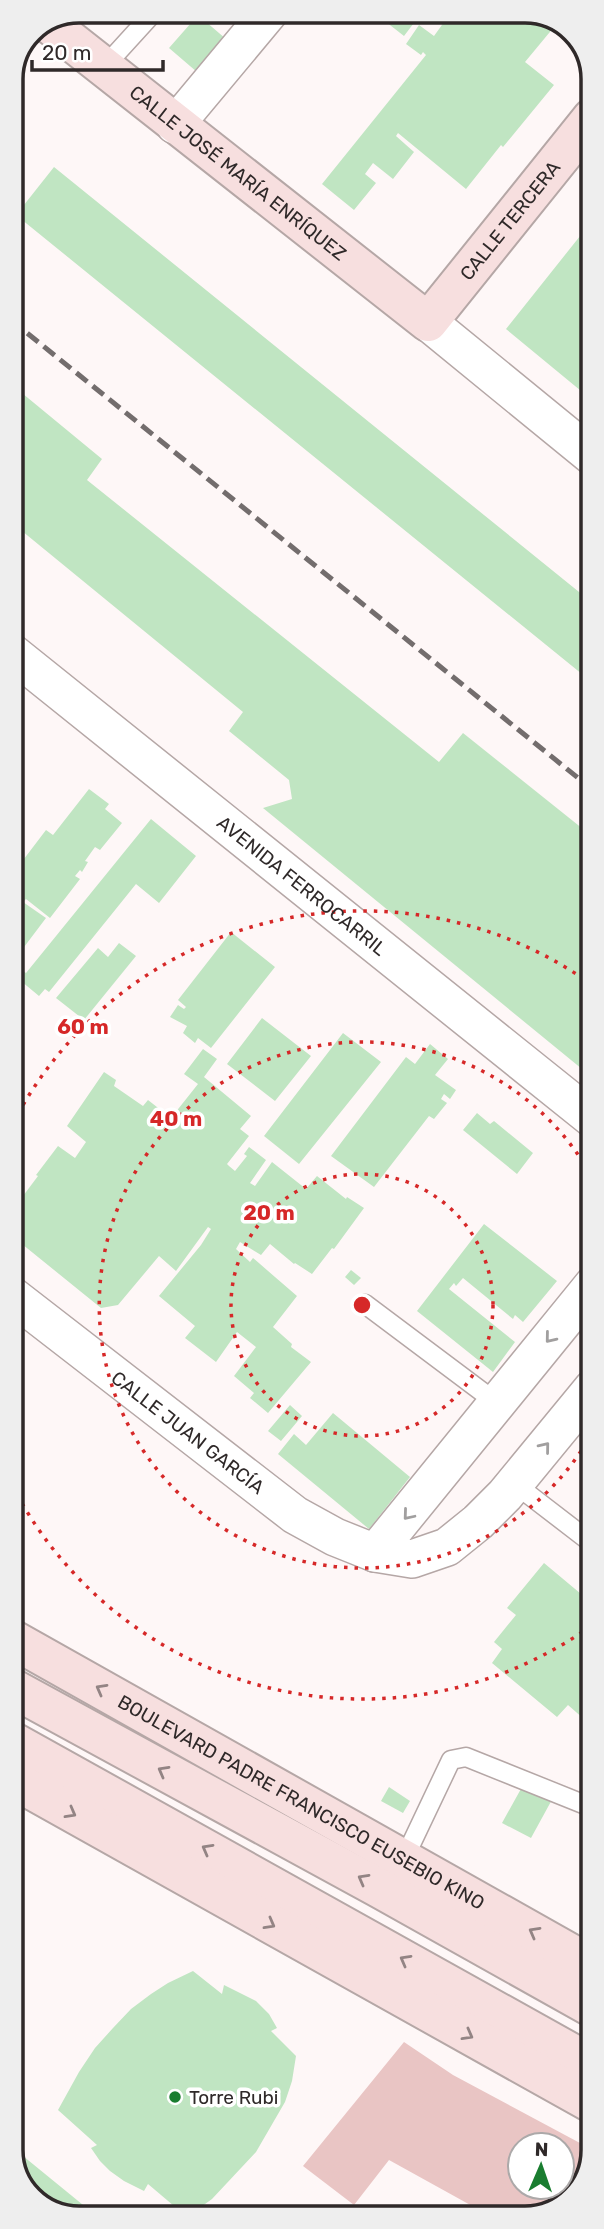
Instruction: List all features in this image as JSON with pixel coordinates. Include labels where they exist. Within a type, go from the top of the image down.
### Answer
[{"type":"main road","name":"CALLE JOSÉ MARÍA ENRÍQUEZ","points":[[55,28],[428,321]]},
{"type":"main road","name":"CALLE TERCERA","points":[[428,321],[581,132]]},
{"type":"main road","name":"BOULEVARD PADRE FRANCISCO EUSEBIO KINO","points":[[23,1645],[581,1959]]},
{"type":"main road","points":[[23,1694],[581,2001]]},
{"type":"main road","points":[[23,1747],[581,2058]]},
{"type":"main road","points":[[23,1785],[581,2097]]},
{"type":"street","points":[[175,125],[260,23]]},
{"type":"street","points":[[428,321],[581,447]]},
{"type":"street","name":"AVENIDA FERROCARRIL","points":[[23,662],[581,1109]]},
{"type":"street","points":[[375,1553],[581,1300]]},
{"type":"street","name":"CALLE JUAN GARCÍA","points":[[23,1304],[295,1515],[335,1537],[375,1553],[412,1559],[447,1547],[478,1522],[515,1484],[581,1403]]},
{"type":"lane","points":[[104,67],[144,23]]},
{"type":"lane","points":[[365,1304],[497,1403]]},
{"type":"lane","points":[[515,1484],[581,1535]]},
{"type":"lane","points":[[404,1859],[452,1759],[458,1757],[466,1757],[581,1803]]},
{"type":"shaded area","points":[[404,2042],[453,2075],[558,2131],[506,2131],[506,2201],[549,2201],[536,2205],[472,2206],[389,2160],[354,2205],[303,2166]]},
{"type":"shaded area","points":[[576,2141],[581,2144],[576,2173]]},
{"type":"building","points":[[191,23],[207,23],[226,39],[197,72],[169,48]]},
{"type":"building","points":[[387,23],[414,23],[404,36]]},
{"type":"building","points":[[443,23],[529,23],[547,27],[552,30],[525,62],[554,85],[466,189],[398,133],[396,136],[414,152],[393,179],[373,163],[365,174],[376,183],[354,210],[322,184],[426,55],[423,52],[421,55],[406,44],[419,25],[434,36]]},
{"type":"building","points":[[54,167],[581,594],[581,673],[23,221],[23,206]]},
{"type":"building","points":[[581,235],[581,391],[506,329]]},
{"type":"building","points":[[23,394],[102,459],[87,480],[439,762],[463,733],[581,827],[581,1068],[263,808],[292,799],[289,780],[229,731],[243,712],[23,532]]},
{"type":"building","points":[[89,789],[109,804],[105,809],[122,823],[100,850],[95,847],[85,861],[88,862],[82,872],[80,870],[75,876],[80,879],[50,918],[26,899],[23,902],[23,860],[46,830],[53,835]]},
{"type":"building","points":[[151,819],[196,856],[159,903],[136,884],[49,992],[45,989],[39,996],[23,983],[23,971],[26,973]]},
{"type":"building","points":[[23,902],[46,918],[23,948]]},
{"type":"building","points":[[231,932],[275,967],[211,1048],[198,1038],[195,1043],[183,1033],[187,1026],[170,1017],[178,1005],[184,1009],[186,1007],[178,1000]]},
{"type":"building","points":[[119,943],[136,956],[84,1020],[56,998],[98,948],[108,957]]},
{"type":"building","points":[[262,1018],[311,1056],[275,1101],[227,1064]]},
{"type":"building","points":[[343,1033],[381,1062],[299,1164],[264,1136]]},
{"type":"building","points":[[430,1044],[448,1059],[435,1075],[456,1090],[450,1099],[444,1094],[441,1099],[447,1103],[434,1119],[429,1116],[374,1187],[331,1156],[406,1057],[415,1064]]},
{"type":"building","points":[[203,1049],[217,1059],[204,1077],[251,1116],[240,1129],[249,1136],[227,1164],[235,1171],[247,1156],[244,1154],[249,1147],[266,1160],[250,1183],[255,1186],[272,1162],[306,1189],[317,1176],[346,1199],[347,1197],[364,1208],[312,1274],[294,1264],[270,1244],[261,1255],[240,1242],[236,1249],[250,1262],[253,1258],[297,1296],[273,1327],[292,1344],[291,1347],[311,1362],[268,1413],[250,1398],[254,1393],[234,1376],[256,1347],[237,1332],[216,1362],[185,1338],[195,1326],[159,1296],[211,1229],[208,1227],[176,1271],[159,1256],[118,1305],[101,1308],[23,1245],[23,1196],[58,1146],[75,1158],[86,1142],[67,1126],[104,1072],[116,1080],[114,1086],[143,1106],[148,1100],[171,1118],[198,1084],[184,1074]]},
{"type":"building","points":[[477,1113],[490,1124],[494,1121],[533,1153],[517,1174],[463,1130]]},
{"type":"building","points":[[484,1224],[557,1281],[523,1322],[515,1315],[513,1319],[463,1278],[449,1289],[515,1342],[493,1372],[417,1311]]},
{"type":"building","points":[[351,1270],[361,1278],[354,1285],[345,1277]]},
{"type":"building","points":[[290,1405],[302,1416],[281,1441],[268,1431]]},
{"type":"building","points":[[333,1413],[410,1477],[369,1529],[278,1454],[294,1434],[306,1445]]},
{"type":"building","points":[[544,1563],[581,1594],[581,1716],[568,1705],[557,1717],[492,1663],[502,1649],[494,1642],[516,1615],[507,1608]]},
{"type":"building","points":[[389,1787],[410,1801],[403,1813],[381,1801]]},
{"type":"building","points":[[522,1787],[554,1796],[531,1838],[502,1823]]},
{"type":"building","name":"Torre Rubi","points":[[193,1971],[222,1994],[224,1985],[256,2001],[269,2014],[277,2028],[271,2031],[296,2056],[285,2102],[256,2152],[202,2206],[174,2206],[148,2184],[144,2191],[124,2181],[100,2161],[91,2148],[97,2145],[58,2110],[95,2048],[131,2009],[168,1983]]},
{"type":"building","points":[[24,2156],[84,2206],[57,2202],[42,2192],[30,2178]]},
{"type":"railway","points":[[23,330],[581,780]]},
{"type":"place","name":"Torre Rubi","points":[[175,2097]]}]
